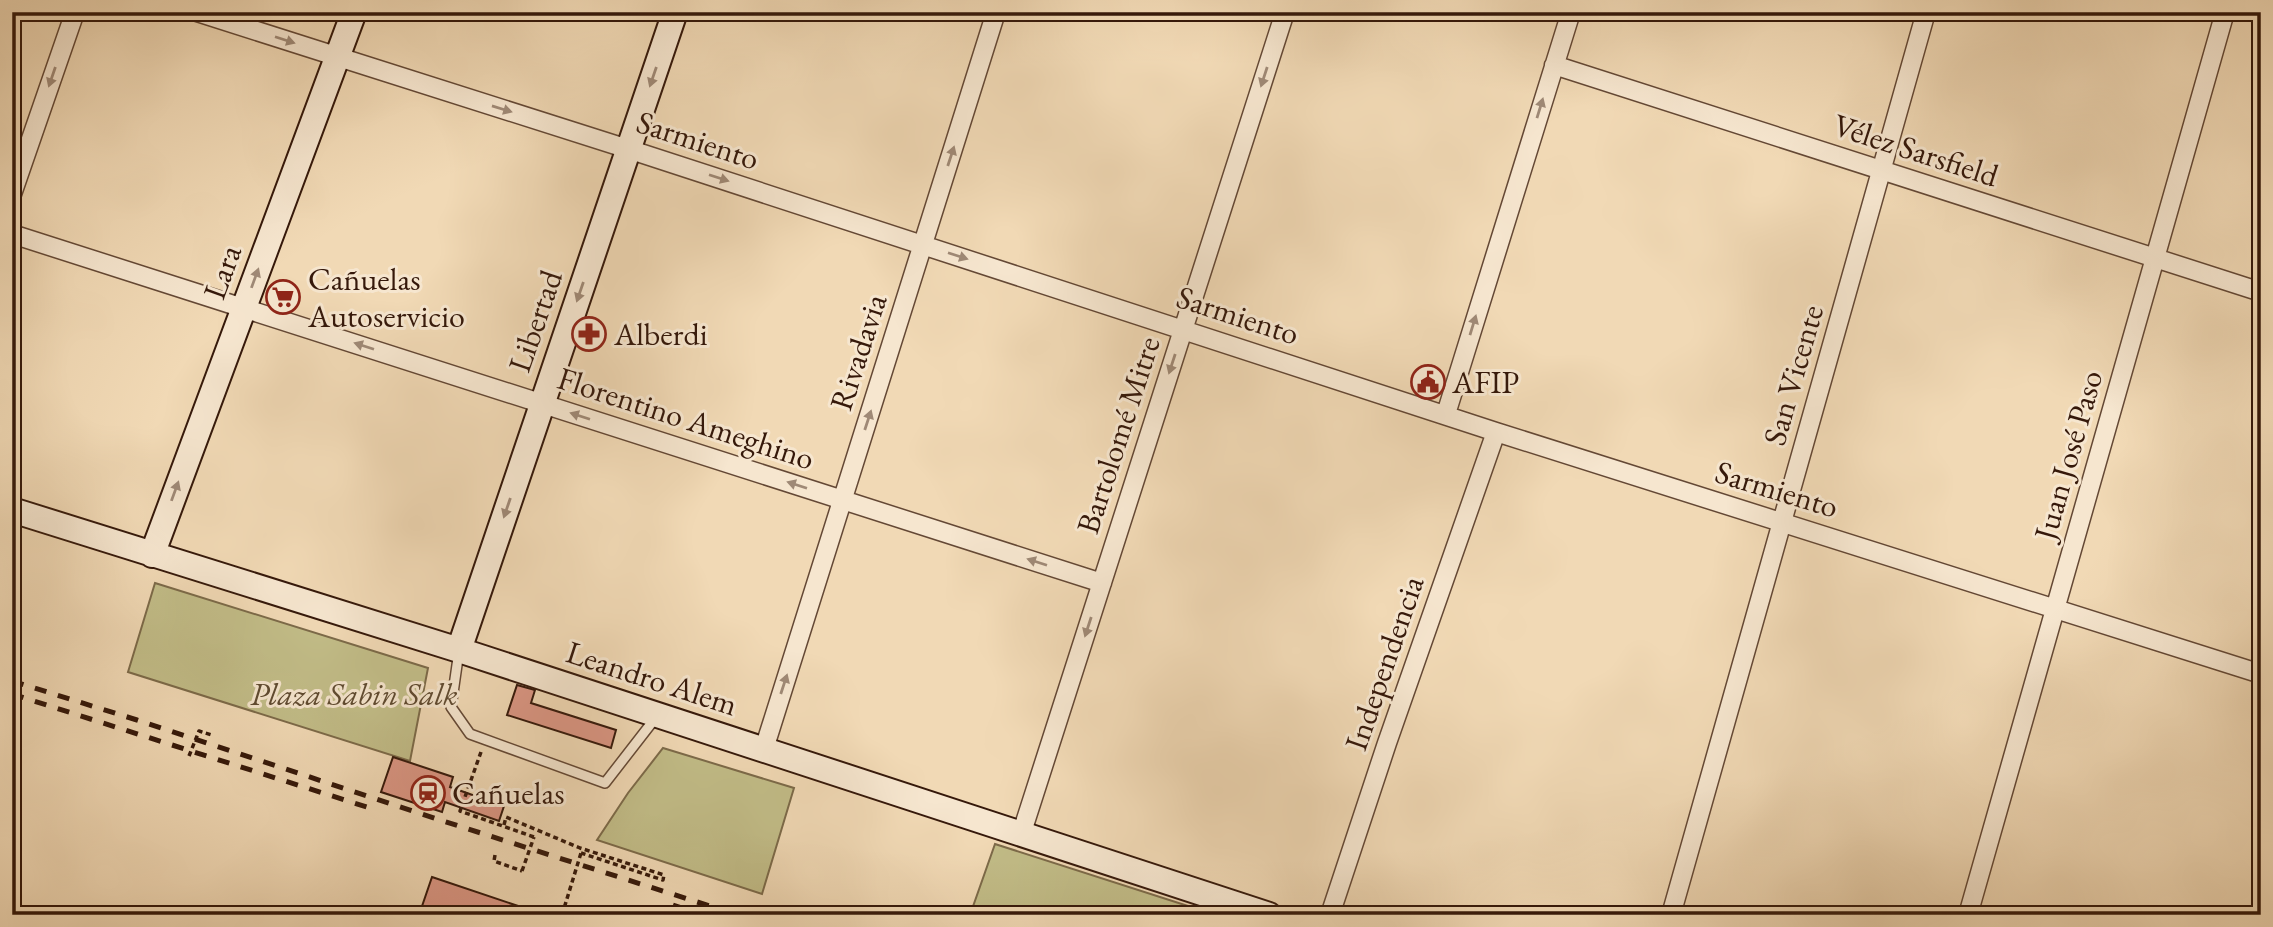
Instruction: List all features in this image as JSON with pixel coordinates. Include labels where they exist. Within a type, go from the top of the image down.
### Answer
[{"type":"street","points":[[12,194],[75,12]]},
{"type":"street","name":"Sarmiento","points":[[197,12],[628,149],[1496,432],[2261,674]]},
{"type":"street","name":"Lara","points":[[152,555],[354,12]]},
{"type":"street","name":"Libertad","points":[[459,650],[675,12]]},
{"type":"street","name":"Rivadavia","points":[[764,749],[996,12]]},
{"type":"street","name":"Bartolomé Mitre","points":[[1021,835],[1285,12]]},
{"type":"street","points":[[1446,414],[1571,12]]},
{"type":"street","name":"San Vicente","points":[[1671,915],[1926,12]]},
{"type":"street","name":"Juan José Paso","points":[[1968,915],[2225,12]]},
{"type":"street","name":"Vélez Sarsfield","points":[[1554,65],[2261,292]]},
{"type":"street","name":"Florentino Ameghino","points":[[12,234],[1102,583]]},
{"type":"street","name":"Independencia","points":[[1329,915],[1496,432]]},
{"type":"street","name":"Leandro Alem","points":[[12,510],[459,650],[1269,915]]},
{"type":"lane","points":[[459,650],[451,707],[470,734],[605,783],[658,715]]},
{"type":"path","points":[[189,755],[199,731],[212,735]]},
{"type":"path","points":[[486,740],[460,811],[534,837],[522,871],[494,860],[495,855]]},
{"type":"path","points":[[504,825],[506,817],[580,848],[664,875],[663,880],[581,853],[562,915]]},
{"type":"green space","name":"Plaza Sabin Salk","points":[[155,583],[428,668],[410,761],[128,672]]},
{"type":"green space","points":[[663,748],[794,788],[762,894],[597,840],[628,793]]},
{"type":"green space","points":[[995,844],[1216,915],[970,915]]},
{"type":"building","points":[[517,685],[535,690],[531,703],[616,730],[611,748],[507,715]]},
{"type":"building","points":[[393,757],[453,777],[450,787],[504,806],[499,821],[445,802],[442,812],[381,792]]},
{"type":"building","points":[[432,877],[536,912],[535,915],[419,915]]},
{"type":"railway","points":[[12,681],[738,915]]},
{"type":"railway","points":[[12,694],[373,809]]},
{"type":"railway","points":[[673,905],[703,915]]},
{"type":"place","name":"Cañuelas Autoservicio","points":[[283,297]]},
{"type":"place","name":"Alberdi","points":[[589,334]]},
{"type":"place","name":"AFIP","points":[[1428,382]]},
{"type":"place","name":"Cañuelas","points":[[428,793]]}]
